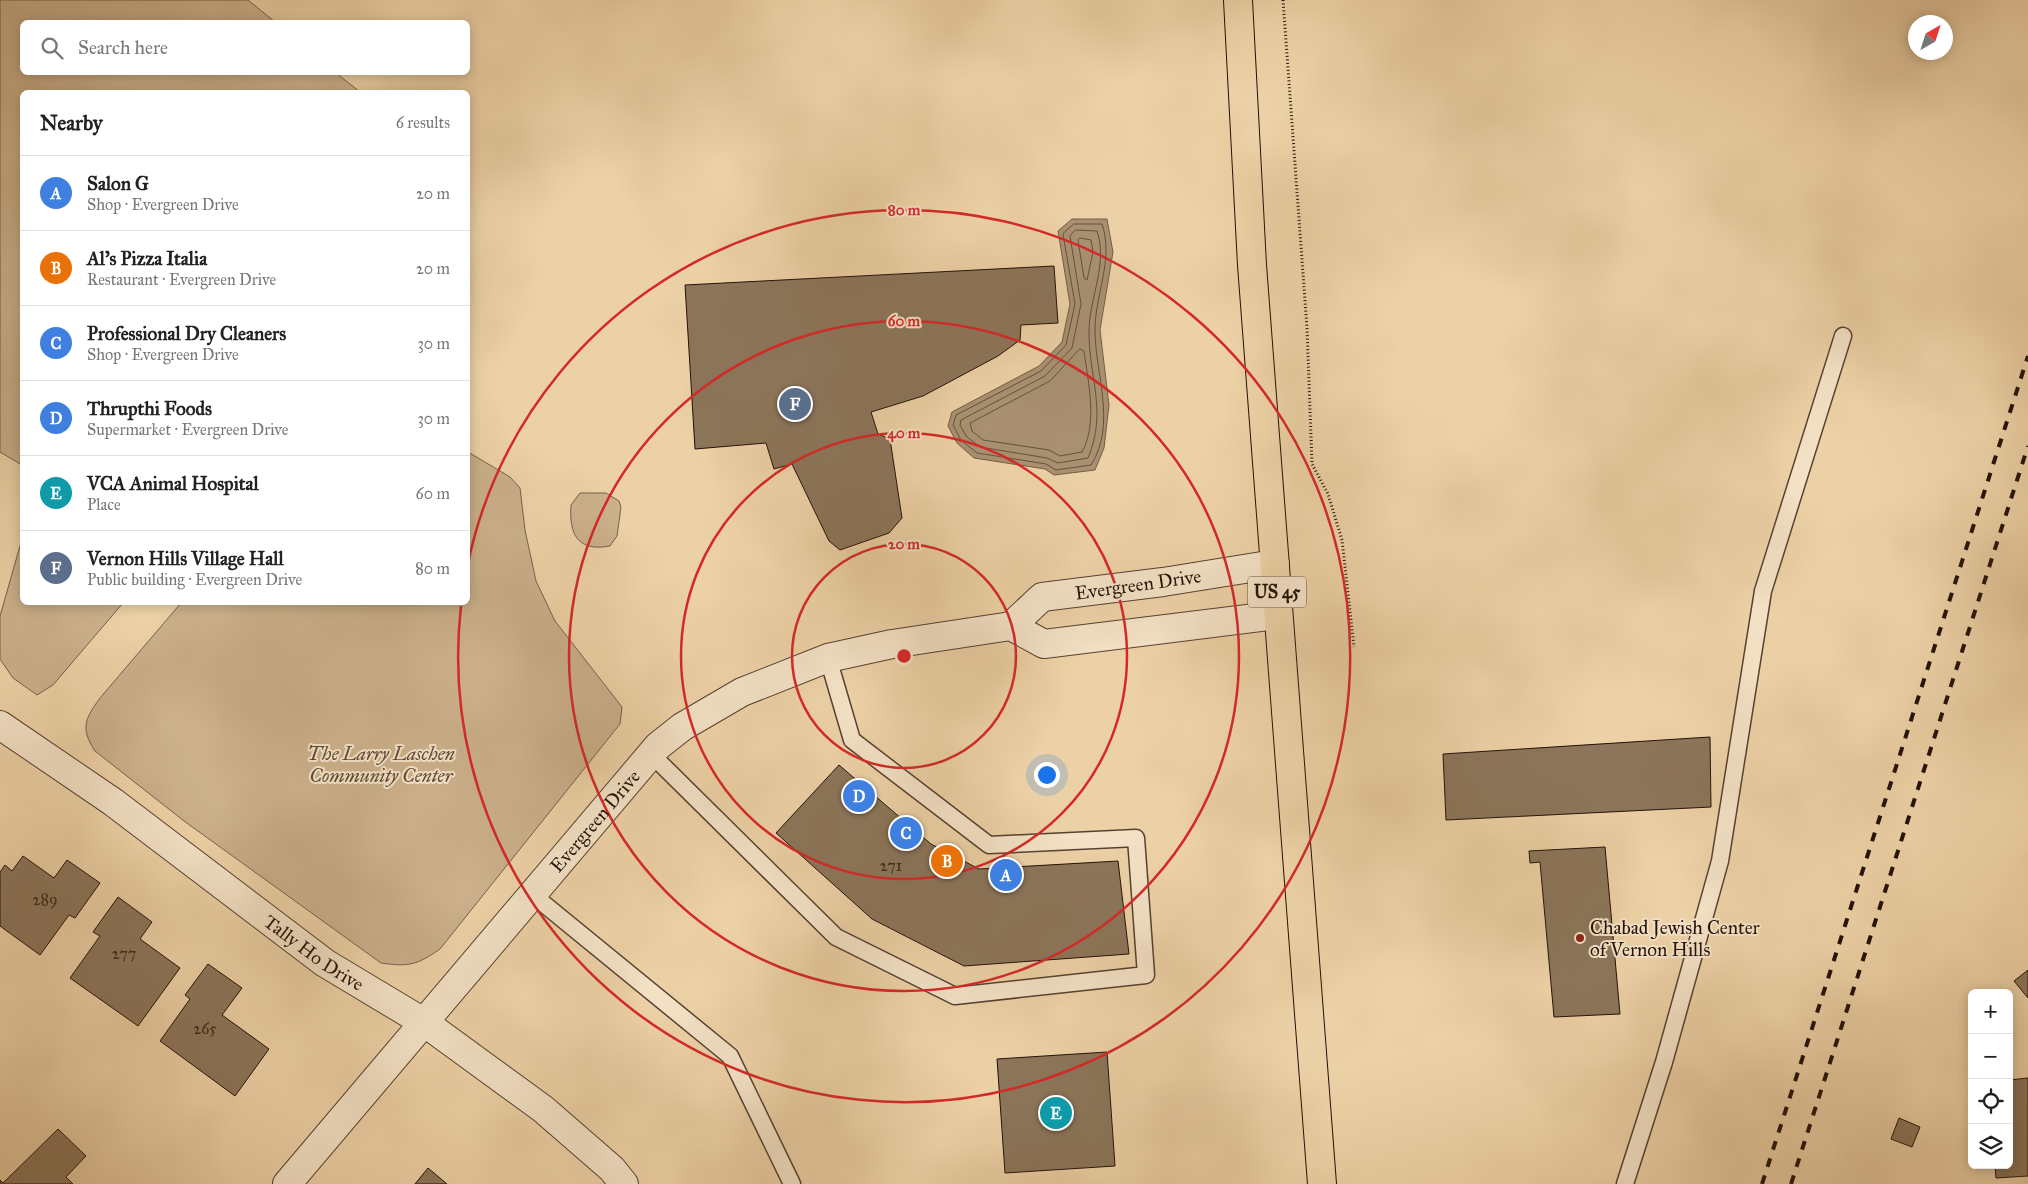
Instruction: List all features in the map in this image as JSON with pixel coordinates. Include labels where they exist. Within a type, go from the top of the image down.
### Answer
[{"type":"main road","name":"US 45","points":[[1238,0],[1252,265],[1322,1184]]},
{"type":"street","name":"Evergreen Drive","points":[[287,1184],[651,754],[682,727],[742,692],[828,658],[892,644],[1012,626],[1042,597],[1163,582],[1275,564]]},
{"type":"street","points":[[1012,626],[1044,644],[1278,615]]},
{"type":"street","name":"Tally Ho Drive","points":[[0,725],[113,802],[325,963],[425,1023],[542,1109],[612,1169],[624,1184]]},
{"type":"lane","points":[[1625,1184],[1664,1062],[1720,861],[1763,591],[1843,336]]},
{"type":"lane","points":[[651,754],[836,937],[955,996],[1146,975],[1136,838],[989,845],[852,740],[828,658]]},
{"type":"lane","points":[[533,894],[730,1056],[792,1184]]},
{"type":"path","points":[[1283,0],[1307,328],[1312,464],[1328,494],[1342,540],[1354,646]]},
{"type":"green space","points":[[0,0],[248,0],[273,20],[20,20],[20,75],[339,75],[357,90],[20,90],[20,464],[0,452]]},
{"type":"green space","name":"The Larry Laschen Community Center","points":[[470,453],[510,477],[520,488],[525,530],[536,581],[555,621],[622,707],[620,724],[440,949],[419,962],[399,965],[381,963],[184,821],[95,751],[87,736],[86,724],[100,698],[179,605],[470,605]]},
{"type":"green space","points":[[580,493],[606,493],[619,501],[621,507],[617,536],[610,546],[590,546],[577,539],[572,524],[571,505]]},
{"type":"green space","points":[[20,546],[20,605],[121,605],[53,685],[37,695],[13,678],[0,659],[0,616]]},
{"type":"water","points":[[1072,219],[1107,219],[1113,252],[1100,330],[1109,405],[1104,448],[1095,470],[1054,475],[1045,469],[974,458],[957,443],[948,426],[952,412],[1039,366],[1062,342],[1070,304],[1058,231]]},
{"type":"building","points":[[1054,266],[1058,323],[1021,325],[1020,340],[998,356],[923,396],[871,412],[878,434],[890,439],[902,518],[889,533],[840,550],[829,541],[792,464],[774,469],[766,443],[695,449],[685,285]]},
{"type":"building","points":[[1710,737],[1711,807],[1446,820],[1443,754]]},
{"type":"building","points":[[839,765],[931,844],[979,869],[1118,861],[1129,954],[964,966],[872,919],[776,833]]},
{"type":"building","name":"Chabad Jewish Center of Vernon Hills","points":[[1605,847],[1620,1014],[1554,1017],[1540,862],[1530,863],[1529,851]]},
{"type":"building","points":[[23,856],[54,878],[67,860],[100,883],[75,918],[69,915],[40,955],[0,926],[0,872],[5,865],[12,871]]},
{"type":"building","points":[[118,897],[152,922],[140,939],[180,968],[138,1026],[70,978],[100,936],[93,932]]},
{"type":"building","points":[[208,964],[242,988],[222,1015],[269,1049],[235,1096],[160,1041],[190,999],[185,995]]},
{"type":"building","points":[[2028,970],[2028,998],[2014,981]]},
{"type":"building","points":[[1107,1052],[1115,1166],[1005,1173],[997,1059]]},
{"type":"building","points":[[2028,1078],[2028,1176],[1996,1178],[1995,1169],[2013,1169],[2013,1080]]},
{"type":"building","points":[[1899,1118],[1920,1127],[1912,1147],[1891,1139]]},
{"type":"building","points":[[58,1129],[86,1156],[66,1177],[73,1184],[0,1184],[0,1180],[3,1183]]},
{"type":"building","points":[[428,1168],[447,1184],[415,1184]]},
{"type":"railway","points":[[1762,1184],[2028,356]]},
{"type":"railway","points":[[1791,1184],[2028,446]]},
{"type":"place","name":"Vernon Hills Village Hall","points":[[795,404]]},
{"type":"place","name":"Thrupthi Foods","points":[[859,796]]},
{"type":"place","name":"Professional Dry Cleaners","points":[[906,833]]},
{"type":"place","name":"Al's Pizza Italia","points":[[947,861]]},
{"type":"place","name":"Salon G","points":[[1006,875]]},
{"type":"place","name":"Chabad Jewish Center of Vernon Hills","points":[[1580,938]]},
{"type":"place","name":"VCA Animal Hospital","points":[[1056,1113]]}]
